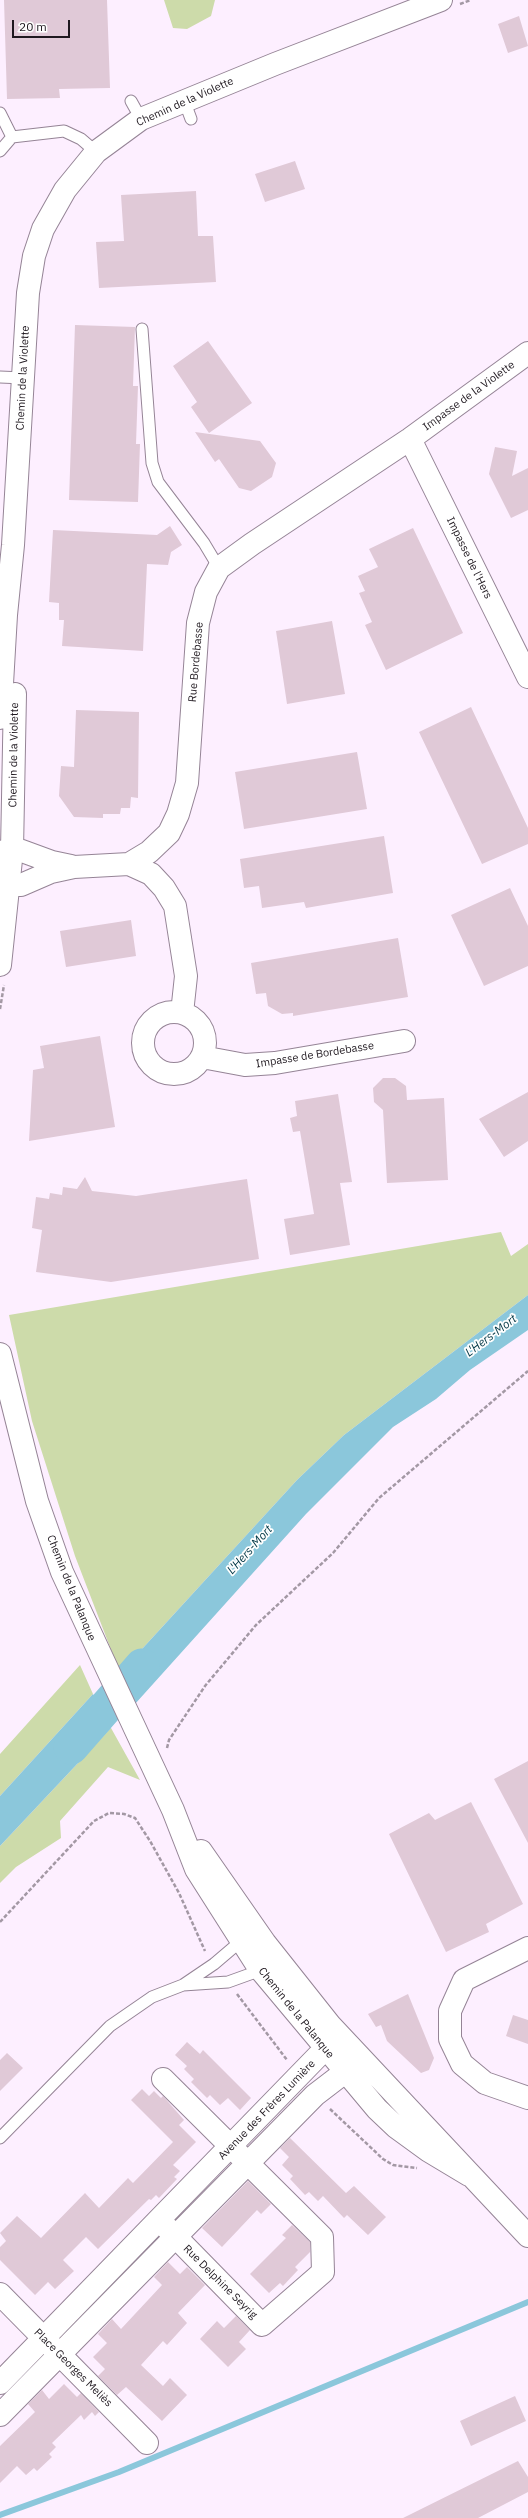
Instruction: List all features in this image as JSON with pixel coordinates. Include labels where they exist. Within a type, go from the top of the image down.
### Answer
[{"type":"street","name":"Chemin de la Violette","points":[[0,718],[6,615],[13,545],[28,293],[34,256],[43,229],[54,207],[65,190],[96,152],[136,110],[188,110],[441,0]]},
{"type":"street","name":"Impasse de la Violette","points":[[410,439],[528,353]]},
{"type":"street","name":"Rue Bordebasse","points":[[6,842],[52,862],[74,866],[129,864],[149,852],[169,833],[178,814],[187,783],[198,623],[206,592],[219,568],[252,544],[410,439]]},
{"type":"street","name":"Impasse de l'Hers","points":[[410,439],[528,677]]},
{"type":"street","name":"Chemin de la Violette","points":[[0,964],[16,614],[13,545]]},
{"type":"street","points":[[129,864],[151,874],[164,888],[175,906],[186,976],[182,1013]]},
{"type":"street","name":"Rue Bordebasse","points":[[4,890],[22,885],[51,872],[74,866]]},
{"type":"street","points":[[168,1013],[182,1013],[192,1017],[200,1025],[204,1036],[205,1046],[202,1057],[193,1068],[180,1074],[167,1073],[155,1067],[146,1056],[143,1043],[147,1029],[156,1019],[168,1013]]},
{"type":"street","name":"Impasse de Bordebasse","points":[[202,1057],[245,1065],[275,1063],[404,1041]]},
{"type":"street","name":"Chemin de la Palanque","points":[[0,1354],[37,1501],[62,1572],[173,1810],[196,1869],[258,1968],[326,2051],[396,2127],[429,2151],[469,2175]]},
{"type":"street","name":"Chemin de la Palanque","points":[[173,1810],[265,1943],[300,1988],[350,2047],[528,2236]]},
{"type":"street","points":[[528,1948],[464,1980],[450,2011],[450,2039],[462,2064],[485,2083],[528,2098]]},
{"type":"street","points":[[326,2051],[350,2047],[345,2072]]},
{"type":"street","name":"Avenue des Frères Lumière","points":[[0,2383],[43,2337],[326,2051]]},
{"type":"street","name":"Avenue des Frères Lumière","points":[[0,2415],[61,2355],[315,2095],[345,2072]]},
{"type":"street","name":"Rue Delphine Seyrig","points":[[159,2220],[262,2325],[323,2272],[322,2237],[233,2146],[164,2079]]},
{"type":"street","name":"Place Georges Meliès","points":[[0,2294],[147,2443]]},
{"type":"lane","points":[[0,113],[12,137]]},
{"type":"lane","points":[[0,151],[12,137],[64,131],[81,139],[96,152]]},
{"type":"lane","points":[[142,329],[152,463],[158,482],[204,543],[219,568]]},
{"type":"lane","points":[[0,377],[23,378]]},
{"type":"lane","points":[[0,2138],[110,2026],[152,1997],[183,1985],[214,1964],[241,1941],[265,1943],[258,1968],[253,1973],[228,1982],[183,1985]]},
{"type":"path","points":[[150,1762],[166,1757],[169,1740],[205,1686],[256,1625],[333,1553],[379,1498],[528,1371]]},
{"type":"path","points":[[0,1922],[94,1821],[109,1812],[124,1814],[135,1818],[150,1841],[179,1893],[207,1956]]},
{"type":"green space","points":[[164,0],[215,0],[211,16],[187,29],[173,28]]},
{"type":"green space","points":[[501,1232],[511,1256],[528,1244],[528,1295],[344,1435],[297,1480],[120,1673],[75,1556],[32,1421],[9,1315]]},
{"type":"green space","points":[[80,1665],[93,1694],[0,1796],[0,1754]]},
{"type":"green space","points":[[111,1728],[140,1780],[108,1767],[60,1821],[61,1838],[16,1867],[0,1883],[0,1846]]},
{"type":"water","points":[[528,1295],[528,1330],[470,1370],[436,1399],[393,1427],[306,1514],[135,1704],[120,1673],[297,1480],[344,1435]]},
{"type":"water","points":[[93,1694],[111,1728],[0,1846],[0,1796]]},
{"type":"building","points":[[4,0],[107,0],[110,88],[59,89],[60,98],[7,99]]},
{"type":"building","points":[[519,16],[528,46],[508,53],[498,24]]},
{"type":"building","points":[[295,161],[305,189],[265,202],[255,174]]},
{"type":"building","points":[[196,191],[198,236],[213,236],[216,282],[99,288],[96,242],[124,241],[121,195]]},
{"type":"building","points":[[75,325],[135,327],[133,386],[138,386],[136,444],[140,444],[138,502],[69,500]]},
{"type":"building","points":[[208,341],[252,403],[209,433],[191,407],[197,402],[173,366]]},
{"type":"building","points":[[195,432],[260,441],[276,463],[272,477],[251,491],[239,488],[219,459],[215,462]]},
{"type":"building","points":[[495,447],[517,451],[512,476],[528,468],[528,510],[511,518],[489,474]]},
{"type":"building","points":[[170,526],[182,545],[171,552],[168,565],[147,564],[143,651],[62,646],[64,620],[59,620],[59,603],[49,602],[53,530],[157,535]]},
{"type":"building","points":[[413,528],[463,633],[386,670],[365,625],[372,622],[359,593],[365,591],[358,576],[378,567],[369,549]]},
{"type":"building","points":[[332,621],[345,694],[287,704],[276,631]]},
{"type":"building","points":[[471,707],[528,828],[528,844],[482,864],[419,732]]},
{"type":"building","points":[[76,710],[139,712],[138,798],[131,797],[130,808],[121,808],[120,814],[103,814],[103,818],[74,817],[59,796],[61,766],[74,767]]},
{"type":"building","points":[[357,752],[367,809],[244,829],[235,772]]},
{"type":"building","points":[[384,836],[393,893],[306,908],[304,902],[262,908],[259,886],[244,888],[240,859]]},
{"type":"building","points":[[510,888],[528,926],[528,966],[484,986],[451,915]]},
{"type":"building","points":[[131,920],[136,956],[66,967],[60,931]]},
{"type":"building","points":[[398,938],[408,997],[293,1016],[293,1013],[282,1014],[268,1006],[266,993],[256,994],[251,963]]},
{"type":"building","points":[[100,1036],[115,1127],[29,1141],[33,1070],[44,1068],[40,1046]]},
{"type":"building","points":[[383,1078],[395,1078],[406,1086],[407,1100],[444,1098],[448,1180],[387,1183],[383,1110],[374,1102],[373,1088]]},
{"type":"building","points":[[528,1092],[528,1141],[504,1157],[479,1119]]},
{"type":"building","points":[[338,1094],[352,1182],[340,1183],[350,1245],[290,1255],[284,1219],[314,1214],[300,1131],[293,1132],[290,1118],[297,1116],[295,1101]]},
{"type":"building","points":[[85,1177],[92,1191],[136,1196],[247,1179],[259,1259],[111,1282],[36,1272],[42,1230],[32,1228],[36,1197],[49,1199],[50,1193],[62,1195],[63,1187],[77,1189]]},
{"type":"building","points":[[528,1761],[528,1843],[494,1779]]},
{"type":"building","points":[[471,1802],[523,1904],[486,1924],[489,1932],[446,1952],[389,1834],[429,1813],[435,1820]]},
{"type":"building","points":[[408,1994],[434,2058],[429,2070],[421,2073],[387,2041],[381,2025],[376,2027],[368,2014]]},
{"type":"building","points":[[513,2015],[528,2020],[528,2044],[506,2036]]},
{"type":"building","points":[[187,2042],[200,2054],[203,2050],[251,2098],[240,2110],[228,2098],[220,2105],[210,2095],[207,2098],[191,2082],[194,2079],[184,2069],[187,2066],[175,2055]]},
{"type":"building","points":[[7,2053],[23,2068],[0,2091],[0,2060]]},
{"type":"building","points":[[142,2089],[149,2096],[154,2091],[161,2098],[163,2096],[184,2120],[179,2125],[196,2142],[173,2165],[180,2171],[174,2177],[177,2179],[159,2198],[156,2195],[151,2200],[149,2199],[98,2249],[86,2237],[63,2260],[74,2271],[55,2289],[48,2282],[35,2295],[0,2260],[0,2247],[6,2241],[0,2233],[17,2216],[41,2238],[85,2193],[99,2208],[128,2178],[133,2183],[173,2142],[131,2100]]},
{"type":"building","points":[[290,2138],[346,2193],[354,2186],[386,2217],[368,2235],[347,2215],[344,2218],[323,2196],[318,2201],[309,2192],[305,2195],[290,2179],[293,2176],[282,2165],[289,2157],[280,2148]]},
{"type":"building","points":[[248,2181],[271,2204],[261,2214],[257,2210],[222,2247],[202,2228]]},
{"type":"building","points":[[292,2225],[310,2242],[310,2252],[295,2267],[298,2270],[283,2286],[280,2283],[269,2293],[250,2274],[286,2238],[282,2235]]},
{"type":"building","points":[[168,2262],[180,2274],[187,2267],[205,2285],[178,2313],[187,2323],[167,2345],[163,2341],[141,2365],[163,2386],[170,2378],[187,2395],[162,2421],[126,2387],[117,2395],[98,2376],[105,2369],[93,2357],[107,2343],[98,2334],[112,2319],[121,2329],[162,2285],[154,2277]]},
{"type":"building","points":[[236,2316],[250,2330],[239,2342],[246,2349],[228,2367],[200,2339],[217,2321],[224,2328]]},
{"type":"building","points":[[64,2384],[77,2397],[81,2393],[99,2412],[95,2416],[92,2412],[84,2420],[81,2415],[52,2443],[56,2447],[49,2454],[52,2457],[37,2471],[34,2468],[26,2475],[17,2466],[0,2483],[0,2446],[35,2412],[28,2404],[42,2390],[49,2399]]},
{"type":"building","points":[[515,2396],[526,2421],[471,2446],[460,2421]]},
{"type":"building","points":[[518,2461],[528,2477],[528,2492],[478,2518],[403,2518]]},
{"type":"waterway","name":"L'Hers-Mort","points":[[71,1747],[142,1666]]},
{"type":"waterway","points":[[0,2515],[119,2472],[528,2302]]}]
